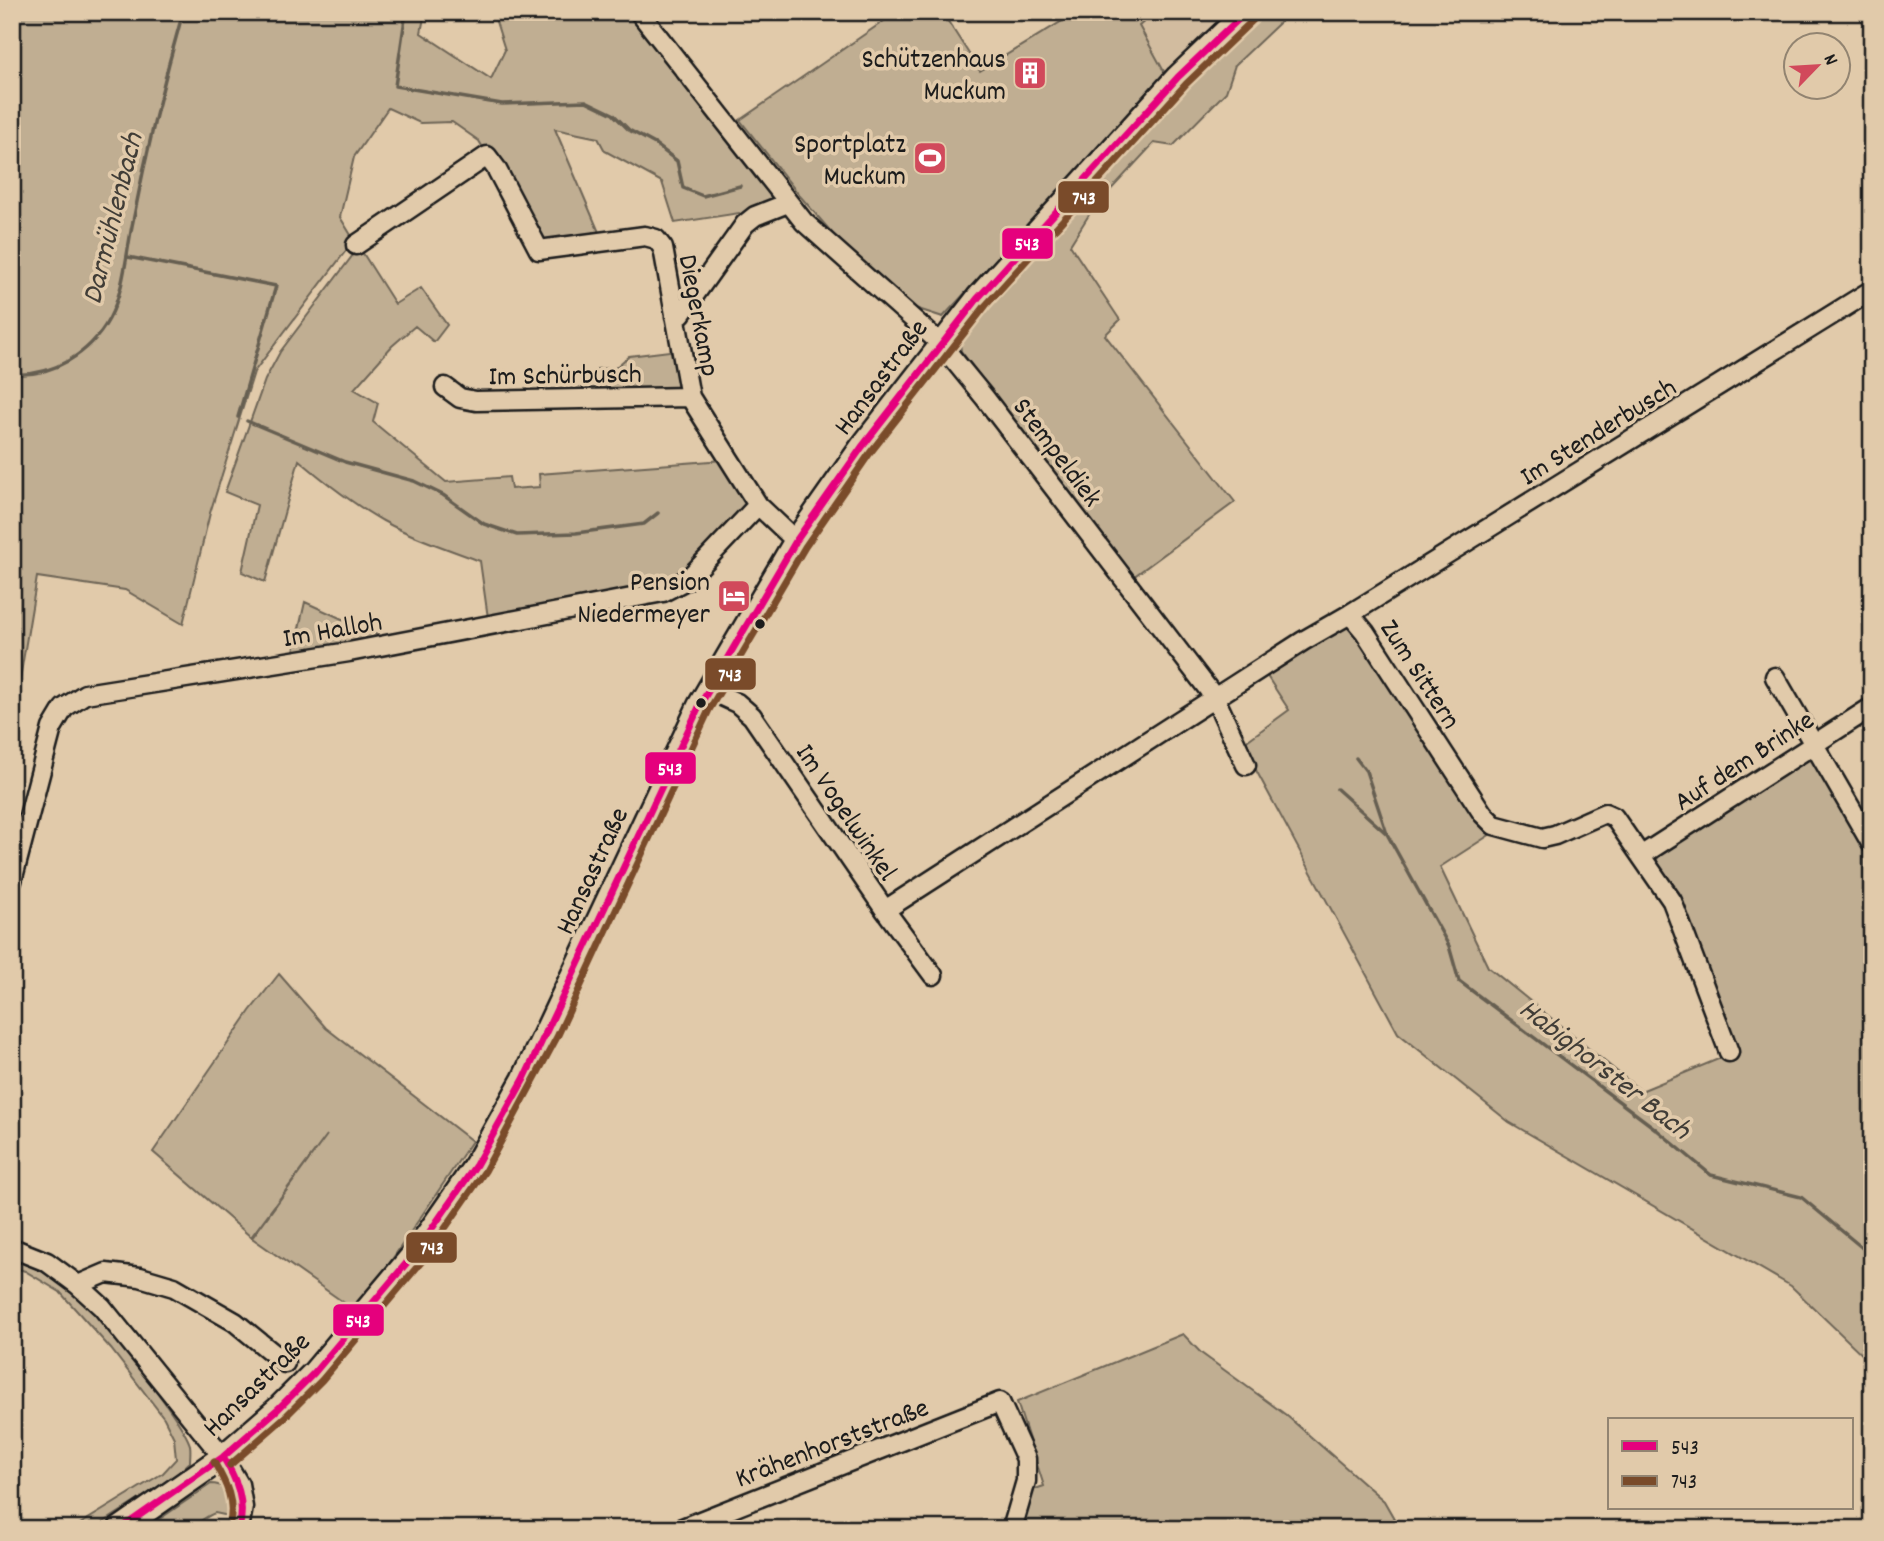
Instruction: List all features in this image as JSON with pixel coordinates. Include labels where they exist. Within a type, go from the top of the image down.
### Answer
[{"type":"main road","name":"Hansastraße","points":[[120,1529],[223,1457],[278,1409],[314,1373],[415,1253],[476,1165],[547,1033],[709,690],[796,541],[862,447],[978,298],[1178,77],[1246,12]]},
{"type":"street","name":"Stempeldiek","points":[[639,12],[788,203],[843,258],[940,344],[985,398],[1215,698],[1246,765]]},
{"type":"street","name":"Diegerkamp","points":[[356,245],[487,156],[539,250],[645,236],[656,239],[663,248],[691,397],[758,505],[796,541]]},
{"type":"street","points":[[675,316],[681,314],[745,224],[755,216],[788,203]]},
{"type":"street","name":"Im Stenderbusch","points":[[1350,614],[1872,290]]},
{"type":"street","name":"Im Schürbusch","points":[[445,387],[460,398],[476,401],[691,397]]},
{"type":"street","name":"Im Halloh","points":[[12,880],[52,728],[64,708],[85,694],[349,652],[663,592],[688,579],[758,505]]},
{"type":"street","name":"Zum Sittern","points":[[885,910],[1303,641],[1350,614],[1365,632],[1483,814],[1494,825],[1542,838],[1605,813],[1614,817],[1672,901],[1729,1052]]},
{"type":"street","points":[[1775,677],[1871,843]]},
{"type":"street","name":"Im Vogelwinkel","points":[[709,690],[737,703],[752,716],[885,910],[933,975]]},
{"type":"street","name":"Auf dem Brinke","points":[[1642,855],[1872,707]]},
{"type":"street","points":[[12,1248],[47,1262],[102,1307],[223,1457],[239,1484],[243,1507],[240,1529]]},
{"type":"street","points":[[78,1285],[106,1273],[140,1277],[174,1287],[235,1322],[285,1363]]},
{"type":"street","name":"Krähenhorststraße","points":[[680,1529],[1000,1402],[1027,1459],[1026,1481],[1012,1529]]},
{"type":"shaded area","points":[[12,12],[425,12],[421,33],[491,79],[505,50],[493,12],[631,12],[775,196],[772,204],[743,221],[739,213],[675,223],[662,182],[605,151],[598,138],[555,129],[601,237],[548,243],[540,238],[493,149],[485,151],[479,141],[452,122],[420,123],[388,108],[354,157],[340,217],[354,240],[254,372],[210,513],[183,624],[125,590],[37,577],[17,697],[12,709]]},
{"type":"shaded area","name":"Sportplatz Muckum","points":[[897,12],[942,12],[980,71],[1077,12],[1149,12],[1151,16],[1139,26],[1166,75],[943,317],[912,307],[833,234],[740,120]]},
{"type":"shaded area","points":[[1149,12],[1226,12],[1166,75],[1139,26],[1151,17]]},
{"type":"shaded area","points":[[1267,12],[1291,12],[1235,65],[1226,92],[1173,146],[1154,143],[1092,210],[1070,245],[1120,320],[1105,335],[1235,502],[1133,577],[961,351],[960,340],[1039,248],[1188,85]]},
{"type":"shaded area","points":[[359,247],[395,304],[421,288],[447,325],[434,342],[415,326],[392,346],[354,389],[378,403],[373,422],[446,482],[509,477],[511,489],[540,487],[539,474],[724,460],[748,498],[740,515],[685,574],[658,586],[488,618],[480,561],[383,521],[299,460],[265,582],[242,572],[257,505],[225,492],[265,380],[280,352]]},
{"type":"shaded area","points":[[677,350],[683,382],[675,390],[600,394],[597,369],[615,368],[629,356]]},
{"type":"shaded area","points":[[305,602],[384,638],[293,655]]},
{"type":"shaded area","points":[[1345,621],[1362,637],[1491,834],[1440,867],[1488,967],[1641,1091],[1738,1051],[1680,894],[1656,861],[1661,853],[1811,749],[1864,847],[1872,1143],[1872,1364],[1791,1286],[1509,1122],[1398,1033],[1257,772],[1244,743],[1289,710],[1265,673]]},
{"type":"shaded area","points":[[279,974],[326,1028],[472,1141],[389,1264],[353,1309],[252,1238],[327,1135],[251,1237],[153,1152],[250,1011]]},
{"type":"shaded area","points":[[12,1258],[59,1281],[84,1302],[156,1390],[190,1445],[190,1462],[174,1477],[93,1529],[72,1529],[163,1473],[176,1459],[174,1438],[164,1418],[111,1349],[60,1292],[25,1271],[12,1267]]},
{"type":"shaded area","points":[[1183,1334],[1201,1353],[1286,1415],[1384,1501],[1400,1529],[1017,1529],[1029,1491],[1044,1486],[1017,1402]]},
{"type":"shaded area","points":[[211,1484],[219,1485],[229,1492],[233,1502],[234,1522],[229,1516],[215,1513],[190,1527],[179,1526],[173,1522],[162,1529],[145,1529]]},
{"type":"waterway","name":"Darmühlenbach","points":[[12,374],[41,372],[68,361],[91,343],[109,319],[121,285],[149,145],[183,12]]},
{"type":"waterway","points":[[406,12],[395,86],[502,104],[586,101],[613,114],[629,130],[655,144],[677,161],[683,188],[703,196],[740,186]]},
{"type":"waterway","points":[[128,257],[276,286],[238,417]]},
{"type":"waterway","points":[[247,421],[345,462],[414,481],[443,495],[484,524],[517,535],[576,533],[644,524],[658,513]]},
{"type":"waterway","name":"Habighorster Bach","points":[[1356,758],[1366,771],[1387,834],[1449,946],[1459,981],[1657,1130],[1711,1175],[1801,1197],[1872,1256]]},
{"type":"waterway","name":"Habighorster Bach","points":[[1337,789],[1387,834]]},
{"type":"transit line","name":"543","points":[[120,1529],[223,1457],[278,1409],[314,1373],[415,1253],[476,1165],[524,1079],[700,705],[796,541],[862,447],[978,298],[1178,77],[1246,12]]},
{"type":"transit line","name":"743","points":[[230,1465],[322,1380],[423,1260],[485,1171],[557,1037],[709,710],[805,547],[870,453],[986,305],[1186,84],[1253,20]]},
{"type":"transit line","name":"543","points":[[223,1457],[241,1500],[239,1529]]},
{"type":"transit line","name":"743","points":[[214,1462],[226,1485],[230,1501],[229,1526]]},
{"type":"place","name":"Schützenhaus Muckum","points":[[1030,73]]},
{"type":"place","name":"Sportplatz Muckum","points":[[930,158]]},
{"type":"place","name":"Pension Niedermeyer","points":[[734,596]]}]
